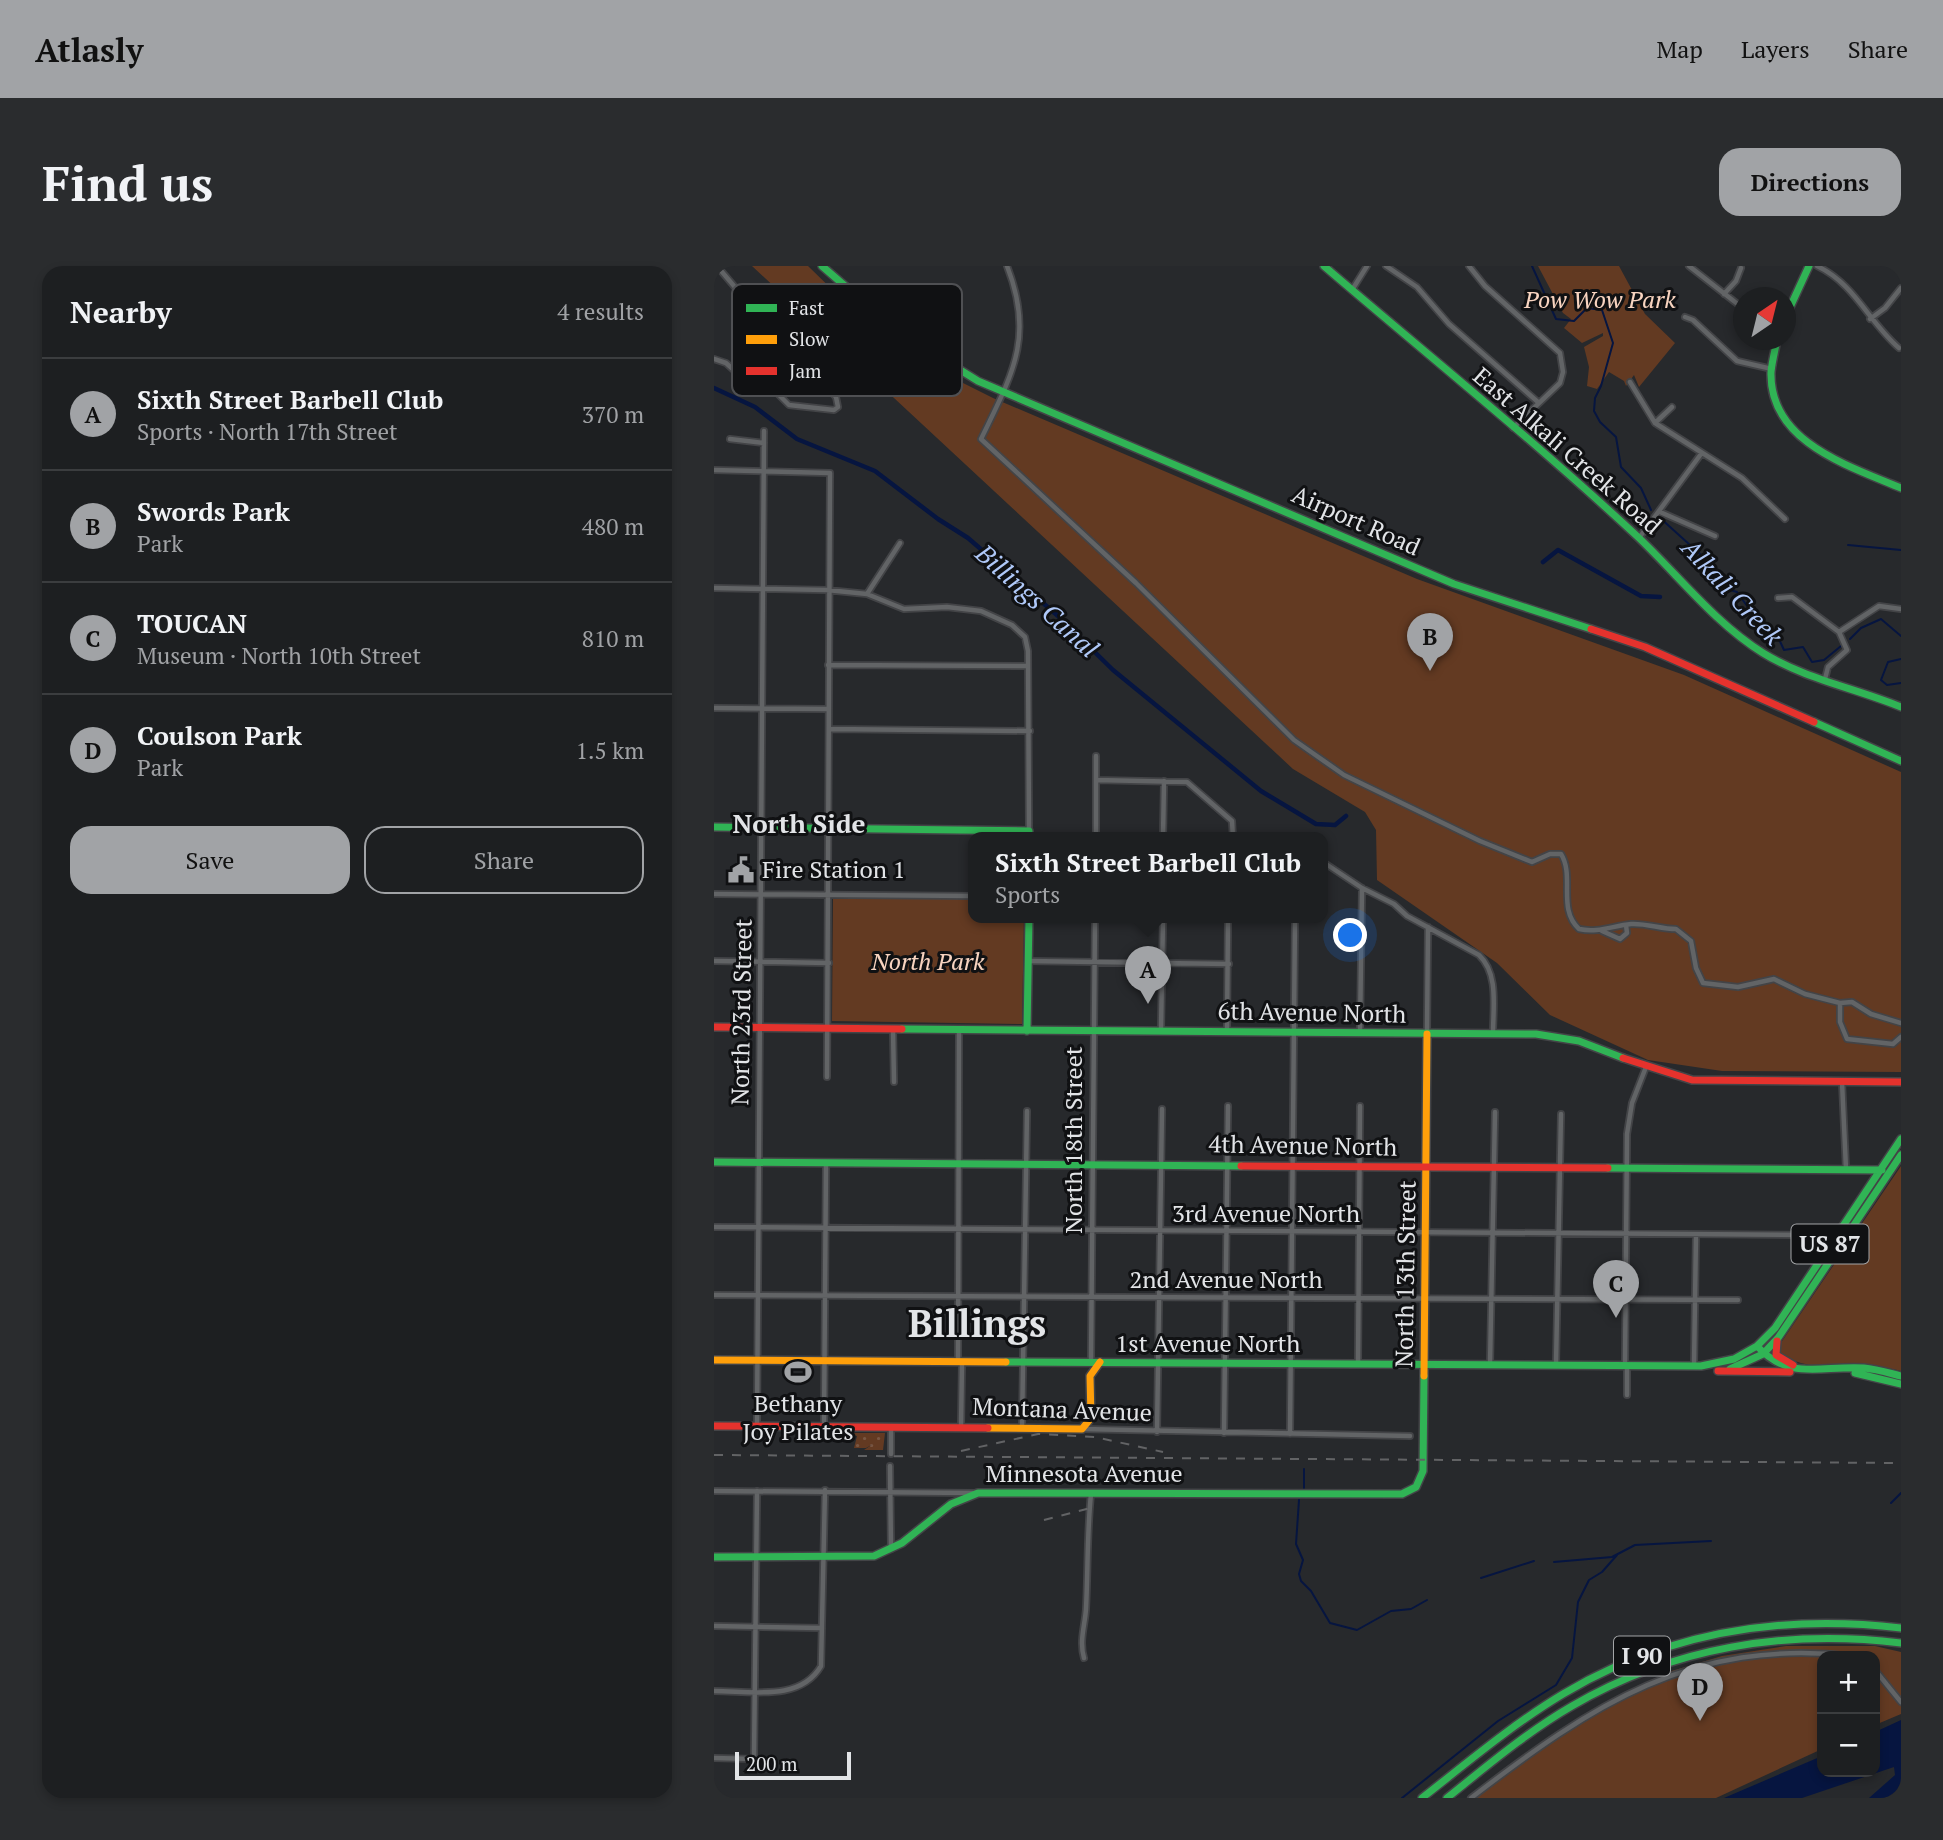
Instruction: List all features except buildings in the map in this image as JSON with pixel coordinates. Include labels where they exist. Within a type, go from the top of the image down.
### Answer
[{"type":"main road","name":"Airport Road","points":[[822,266],[841,284]]},
{"type":"main road","name":"East Alkali Creek Road","points":[[1324,266],[1639,538],[1700,601],[1760,651],[1796,673],[1825,679],[1901,707]]},
{"type":"main road","points":[[1796,295],[1810,266]]},
{"type":"main road","points":[[1775,350],[1772,369],[1779,408],[1804,443],[1901,488]]},
{"type":"main road","name":"Airport Road","points":[[962,371],[1454,584],[1687,665],[1901,761]]},
{"type":"main road","points":[[714,827],[968,833]]},
{"type":"main road","points":[[1027,1031],[1029,923]]},
{"type":"main road","name":"6th Avenue North","points":[[714,1027],[959,1031],[1360,1032],[1569,1037],[1596,1045],[1646,1067],[1692,1080],[1900,1082]]},
{"type":"main road","name":"North 13th Street","points":[[1423,1454],[1427,1034]]},
{"type":"main road","name":"US 87","points":[[1757,1346],[1775,1328],[1901,1139]]},
{"type":"main road","name":"US 87","points":[[1778,1338],[1901,1156]]},
{"type":"main road","name":"4th Avenue North","points":[[714,1161],[1891,1170]]},
{"type":"main road","points":[[1818,1235],[1839,1232]]},
{"type":"main road","points":[[1818,1235],[1825,1242],[1826,1250]]},
{"type":"main road","points":[[1718,1371],[1738,1367],[1763,1354],[1778,1338]]},
{"type":"main road","points":[[1778,1338],[1776,1355],[1785,1363],[1805,1370]]},
{"type":"main road","points":[[1757,1346],[1780,1367],[1794,1372]]},
{"type":"main road","name":"1st Avenue North","points":[[714,1360],[1698,1366],[1734,1359],[1757,1346]]},
{"type":"main road","points":[[1077,1362],[1087,1368],[1090,1376],[1091,1418],[1082,1429]]},
{"type":"main road","points":[[1090,1376],[1095,1362]]},
{"type":"main road","name":"1st Avenue North","points":[[1698,1366],[1718,1371],[1836,1370]]},
{"type":"main road","points":[[1836,1370],[1863,1368],[1901,1376]]},
{"type":"main road","points":[[1836,1370],[1901,1384]]},
{"type":"main road","name":"Montana Avenue","points":[[714,1426],[1082,1429]]},
{"type":"main road","name":"Minnesota Avenue","points":[[978,1493],[1399,1496],[1419,1485],[1423,1454]]},
{"type":"main road","points":[[714,1558],[874,1556],[891,1549],[951,1503],[978,1493]]},
{"type":"main road","name":"I 90","points":[[1422,1798],[1564,1693],[1617,1666],[1667,1647],[1718,1632],[1773,1624],[1825,1621],[1901,1628]]},
{"type":"main road","name":"I 90","points":[[1447,1798],[1571,1707],[1622,1680],[1671,1661],[1722,1647],[1773,1639],[1825,1636],[1901,1643]]},
{"type":"street","points":[[717,266],[732,284]]},
{"type":"street","points":[[1007,266],[1021,311],[1017,358],[981,439],[1127,575],[1294,740],[1344,775],[1456,827],[1480,841],[1532,862],[1550,854],[1561,853],[1567,869],[1566,896],[1573,923],[1579,929],[1601,931],[1626,925],[1682,931],[1691,941],[1696,968],[1703,983],[1738,987],[1774,979],[1805,994],[1840,1003],[1852,1002],[1871,1014],[1901,1023]]},
{"type":"street","points":[[1352,290],[1367,266]]},
{"type":"street","points":[[1386,266],[1417,287],[1449,324],[1539,404]]},
{"type":"street","points":[[1469,266],[1485,286],[1560,353],[1563,372],[1560,383],[1513,428]]},
{"type":"street","points":[[1689,266],[1733,301]]},
{"type":"street","points":[[1818,266],[1847,285],[1870,319],[1899,348]]},
{"type":"street","points":[[1724,294],[1736,281],[1741,268]]},
{"type":"street","points":[[1870,319],[1885,308],[1901,288]]},
{"type":"street","points":[[1685,317],[1693,320],[1737,361],[1772,369]]},
{"type":"street","points":[[714,359],[732,368]]},
{"type":"street","points":[[1630,382],[1656,424],[1742,478],[1785,519]]},
{"type":"street","points":[[780,396],[789,405],[834,410],[838,407],[835,396]]},
{"type":"street","points":[[1656,424],[1672,407]]},
{"type":"street","name":"North 23rd Street","points":[[757,1426],[764,431]]},
{"type":"street","points":[[730,439],[764,443]]},
{"type":"street","points":[[1639,538],[1701,454]]},
{"type":"street","points":[[714,470],[830,473],[827,590],[827,1077]]},
{"type":"street","points":[[1660,512],[1715,536]]},
{"type":"street","points":[[867,594],[900,542]]},
{"type":"street","points":[[714,588],[827,590],[867,594],[904,609],[947,607],[981,611],[1012,625],[1026,638],[1026,712],[1030,731],[1029,832]]},
{"type":"street","points":[[1779,598],[1793,597],[1839,632],[1847,650],[1828,667],[1825,679]]},
{"type":"street","points":[[1839,632],[1879,607],[1901,609]]},
{"type":"street","points":[[828,665],[1027,666]]},
{"type":"street","points":[[714,708],[828,709]]},
{"type":"street","points":[[829,729],[1030,731]]},
{"type":"street","points":[[1096,756],[1096,832]]},
{"type":"street","points":[[1096,780],[1187,782],[1232,821],[1233,832]]},
{"type":"street","points":[[1163,832],[1164,781]]},
{"type":"street","points":[[1328,865],[1488,964],[1494,990],[1493,1034]]},
{"type":"street","points":[[1360,1032],[1362,888]]},
{"type":"street","points":[[714,894],[968,896]]},
{"type":"street","name":"North 18th Street","points":[[1095,923],[1092,1297],[1095,1362]]},
{"type":"street","points":[[1161,1031],[1163,923]]},
{"type":"street","points":[[1227,1032],[1228,923]]},
{"type":"street","points":[[1290,1434],[1295,923]]},
{"type":"street","points":[[1601,931],[1620,939],[1627,933],[1626,925]]},
{"type":"street","name":"North 13th Street","points":[[1427,1034],[1428,927]]},
{"type":"street","points":[[714,961],[829,963]]},
{"type":"street","points":[[1028,961],[1229,964]]},
{"type":"street","points":[[1840,1003],[1840,1022],[1847,1039],[1893,1044],[1901,1037]]},
{"type":"street","points":[[893,1029],[894,1082]]},
{"type":"street","points":[[959,1031],[961,1427]]},
{"type":"street","points":[[1627,1395],[1626,1168],[1632,1103],[1646,1067]]},
{"type":"street","points":[[1842,1082],[1846,1169]]},
{"type":"street","points":[[1224,1433],[1228,1106]]},
{"type":"street","points":[[1358,1364],[1360,1106]]},
{"type":"street","points":[[1157,1432],[1162,1109]]},
{"type":"street","points":[[1022,1428],[1027,1111]]},
{"type":"street","points":[[1490,1365],[1495,1112]]},
{"type":"street","points":[[1556,1366],[1561,1114]]},
{"type":"street","points":[[824,1426],[826,1163]]},
{"type":"street","points":[[1891,1170],[1901,1170]]},
{"type":"street","name":"3rd Avenue North","points":[[714,1227],[1492,1235],[1818,1235]]},
{"type":"street","points":[[1696,1235],[1698,1366]]},
{"type":"street","name":"2nd Avenue North","points":[[714,1294],[1738,1300]]},
{"type":"street","points":[[1091,1418],[1099,1429]]},
{"type":"street","points":[[891,1426],[891,1454]]},
{"type":"street","name":"Montana Avenue","points":[[1082,1429],[1410,1436]]},
{"type":"street","points":[[890,1466],[891,1549]]},
{"type":"street","points":[[714,1691],[794,1690],[815,1676],[821,1666],[821,1557],[825,1490]]},
{"type":"street","name":"Minnesota Avenue","points":[[714,1491],[978,1493]]},
{"type":"street","points":[[714,1758],[754,1759],[757,1491]]},
{"type":"street","points":[[1084,1658],[1082,1634],[1086,1610],[1087,1523],[1091,1493]]},
{"type":"street","points":[[714,1626],[822,1628]]},
{"type":"street","points":[[1471,1798],[1561,1730],[1623,1695],[1655,1681],[1751,1655],[1817,1654]]},
{"type":"street","points":[[1880,1676],[1901,1702]]},
{"type":"green space","points":[[752,266],[808,266],[826,284],[771,284]]},
{"type":"green space","name":"Pow Wow Park","points":[[1538,266],[1619,266],[1645,314],[1675,343],[1639,387],[1634,375],[1626,386],[1624,381],[1609,372],[1597,389],[1587,386],[1589,367],[1584,347],[1603,336],[1603,333],[1582,343],[1564,328],[1571,319],[1563,313]]},
{"type":"green space","points":[[962,382],[1417,579],[1684,675],[1901,772],[1901,1072],[1722,1071],[1648,1060],[1550,1015],[1497,963],[1377,880],[1376,830],[1365,812],[1293,769],[892,396],[962,396]]},
{"type":"green space","name":"North Park","points":[[833,899],[968,899],[968,923],[1024,923],[1022,1024],[832,1021]]},
{"type":"green space","points":[[1901,1166],[1901,1371],[1807,1364],[1779,1353],[1778,1347]]},
{"type":"green space","points":[[844,1433],[885,1433],[883,1450],[864,1450],[873,1444],[866,1448],[854,1448],[857,1436]]},
{"type":"green space","points":[[1786,1646],[1875,1646],[1901,1652],[1901,1714],[1880,1723],[1880,1651],[1817,1651],[1817,1751],[1716,1798],[1472,1798],[1561,1730],[1668,1672],[1722,1656]]},
{"type":"water","points":[[1901,1720],[1901,1798],[1869,1798],[1895,1775],[1894,1767],[1880,1772],[1880,1730]]},
{"type":"water","points":[[1817,1758],[1817,1777],[1864,1777],[1802,1798],[1724,1798]]},
{"type":"waterway","name":"Alkali Creek","points":[[1532,266],[1556,319],[1574,321],[1587,308],[1602,310],[1613,343],[1595,398],[1594,411],[1600,422],[1616,437],[1621,467],[1641,488],[1651,510]]},
{"type":"waterway","name":"Billings Canal","points":[[714,388],[755,407],[797,439],[875,471],[938,519],[968,538],[1058,616],[1113,670],[1261,791],[1316,824],[1335,825],[1346,816]]},
{"type":"waterway","name":"Alkali Creek","points":[[1659,517],[1700,554],[1720,587],[1737,592],[1755,617],[1766,624],[1767,633],[1778,637],[1784,650],[1803,647],[1812,662],[1824,660],[1841,646]]},
{"type":"waterway","name":"Billings Canal","points":[[1848,545],[1901,550]]},
{"type":"waterway","name":"Billings Canal","points":[[1543,562],[1558,550],[1641,596],[1660,597]]},
{"type":"waterway","name":"Alkali Creek","points":[[1850,639],[1861,628],[1881,619],[1901,636]]},
{"type":"waterway","name":"Alkali Creek","points":[[1901,659],[1888,662],[1881,680],[1887,685],[1901,683]]},
{"type":"waterway","points":[[1304,1469],[1304,1488]]},
{"type":"waterway","points":[[1891,1503],[1901,1493]]},
{"type":"waterway","points":[[1299,1500],[1296,1544],[1303,1560],[1299,1574],[1330,1623],[1357,1630],[1391,1611],[1411,1609],[1427,1600]]},
{"type":"waterway","points":[[1554,1562],[1612,1557],[1635,1545],[1711,1541]]},
{"type":"waterway","points":[[1402,1798],[1498,1721],[1556,1685],[1572,1658],[1578,1602],[1589,1580],[1602,1572],[1617,1555]]},
{"type":"waterway","points":[[1481,1578],[1534,1561]]},
{"type":"railway","points":[[961,1451],[1038,1434],[1095,1437],[1163,1452]]},
{"type":"railway","points":[[714,1455],[1901,1463]]},
{"type":"railway","points":[[1044,1520],[1094,1507]]},
{"type":"traffic: fast","points":[[822,266],[843,284]]},
{"type":"traffic: fast","points":[[1324,266],[1600,502],[1713,613],[1746,641],[1796,670],[1901,707]]},
{"type":"traffic: fast","points":[[1796,294],[1809,266]]},
{"type":"traffic: fast","points":[[1775,350],[1771,372],[1774,396],[1783,417],[1798,434],[1836,460],[1901,488]]},
{"type":"traffic: fast","points":[[962,371],[978,381],[1454,584],[1591,629]]},
{"type":"traffic: fast","points":[[1814,722],[1901,761]]},
{"type":"traffic: fast","points":[[714,827],[1029,832]]},
{"type":"traffic: fast","points":[[1027,1031],[1029,923]]},
{"type":"traffic: fast","points":[[902,1029],[1536,1034],[1579,1041],[1623,1058]]},
{"type":"traffic: fast","points":[[1901,1139],[1775,1328],[1757,1346],[1769,1357],[1794,1368],[1864,1368],[1901,1376]]},
{"type":"traffic: fast","points":[[1763,1354],[1778,1338],[1901,1155]]},
{"type":"traffic: fast","points":[[714,1162],[1241,1166]]},
{"type":"traffic: fast","points":[[1608,1168],[1882,1170]]},
{"type":"traffic: fast","points":[[1818,1235],[1839,1232]]},
{"type":"traffic: fast","points":[[1006,1362],[1701,1366],[1734,1359],[1757,1346]]},
{"type":"traffic: fast","points":[[1730,1369],[1763,1354]]},
{"type":"traffic: fast","points":[[1855,1373],[1901,1384]]},
{"type":"traffic: fast","points":[[714,1557],[874,1556],[902,1543],[951,1504],[978,1493],[1402,1494],[1416,1487],[1423,1471],[1424,1376]]},
{"type":"traffic: fast","points":[[1422,1798],[1544,1706],[1603,1673],[1643,1656],[1684,1642],[1769,1626],[1857,1624],[1901,1628]]},
{"type":"traffic: fast","points":[[1447,1798],[1555,1716],[1610,1686],[1650,1669],[1690,1656],[1773,1641],[1858,1639],[1901,1643]]},
{"type":"traffic: slow","points":[[1424,1376],[1427,1034]]},
{"type":"traffic: slow","points":[[714,1360],[1006,1362]]},
{"type":"traffic: slow","points":[[988,1428],[1082,1429],[1091,1418],[1090,1376],[1100,1362]]},
{"type":"traffic: jam","points":[[1591,629],[1645,647],[1814,722]]},
{"type":"traffic: jam","points":[[714,1027],[902,1029]]},
{"type":"traffic: jam","points":[[1623,1058],[1692,1080],[1901,1082]]},
{"type":"traffic: jam","points":[[1241,1166],[1608,1168]]},
{"type":"traffic: jam","points":[[1777,1341],[1776,1355],[1793,1365]]},
{"type":"traffic: jam","points":[[1718,1371],[1790,1372]]},
{"type":"traffic: jam","points":[[714,1426],[988,1428]]},
{"type":"place","name":"Swords Park","points":[[1430,671]]},
{"type":"place","name":"Fire Station 1","points":[[741,870]]},
{"type":"place","name":"Sixth Street Barbell Club","points":[[1148,1004]]},
{"type":"place","name":"TOUCAN","points":[[1616,1318]]},
{"type":"place","name":"Bethany Joy Pilates","points":[[798,1372]]},
{"type":"place","name":"Coulson Park","points":[[1700,1721]]},
{"type":"district","name":"North Side","points":[[799,824]]},
{"type":"district","name":"Billings","points":[[977,1324]]}]
